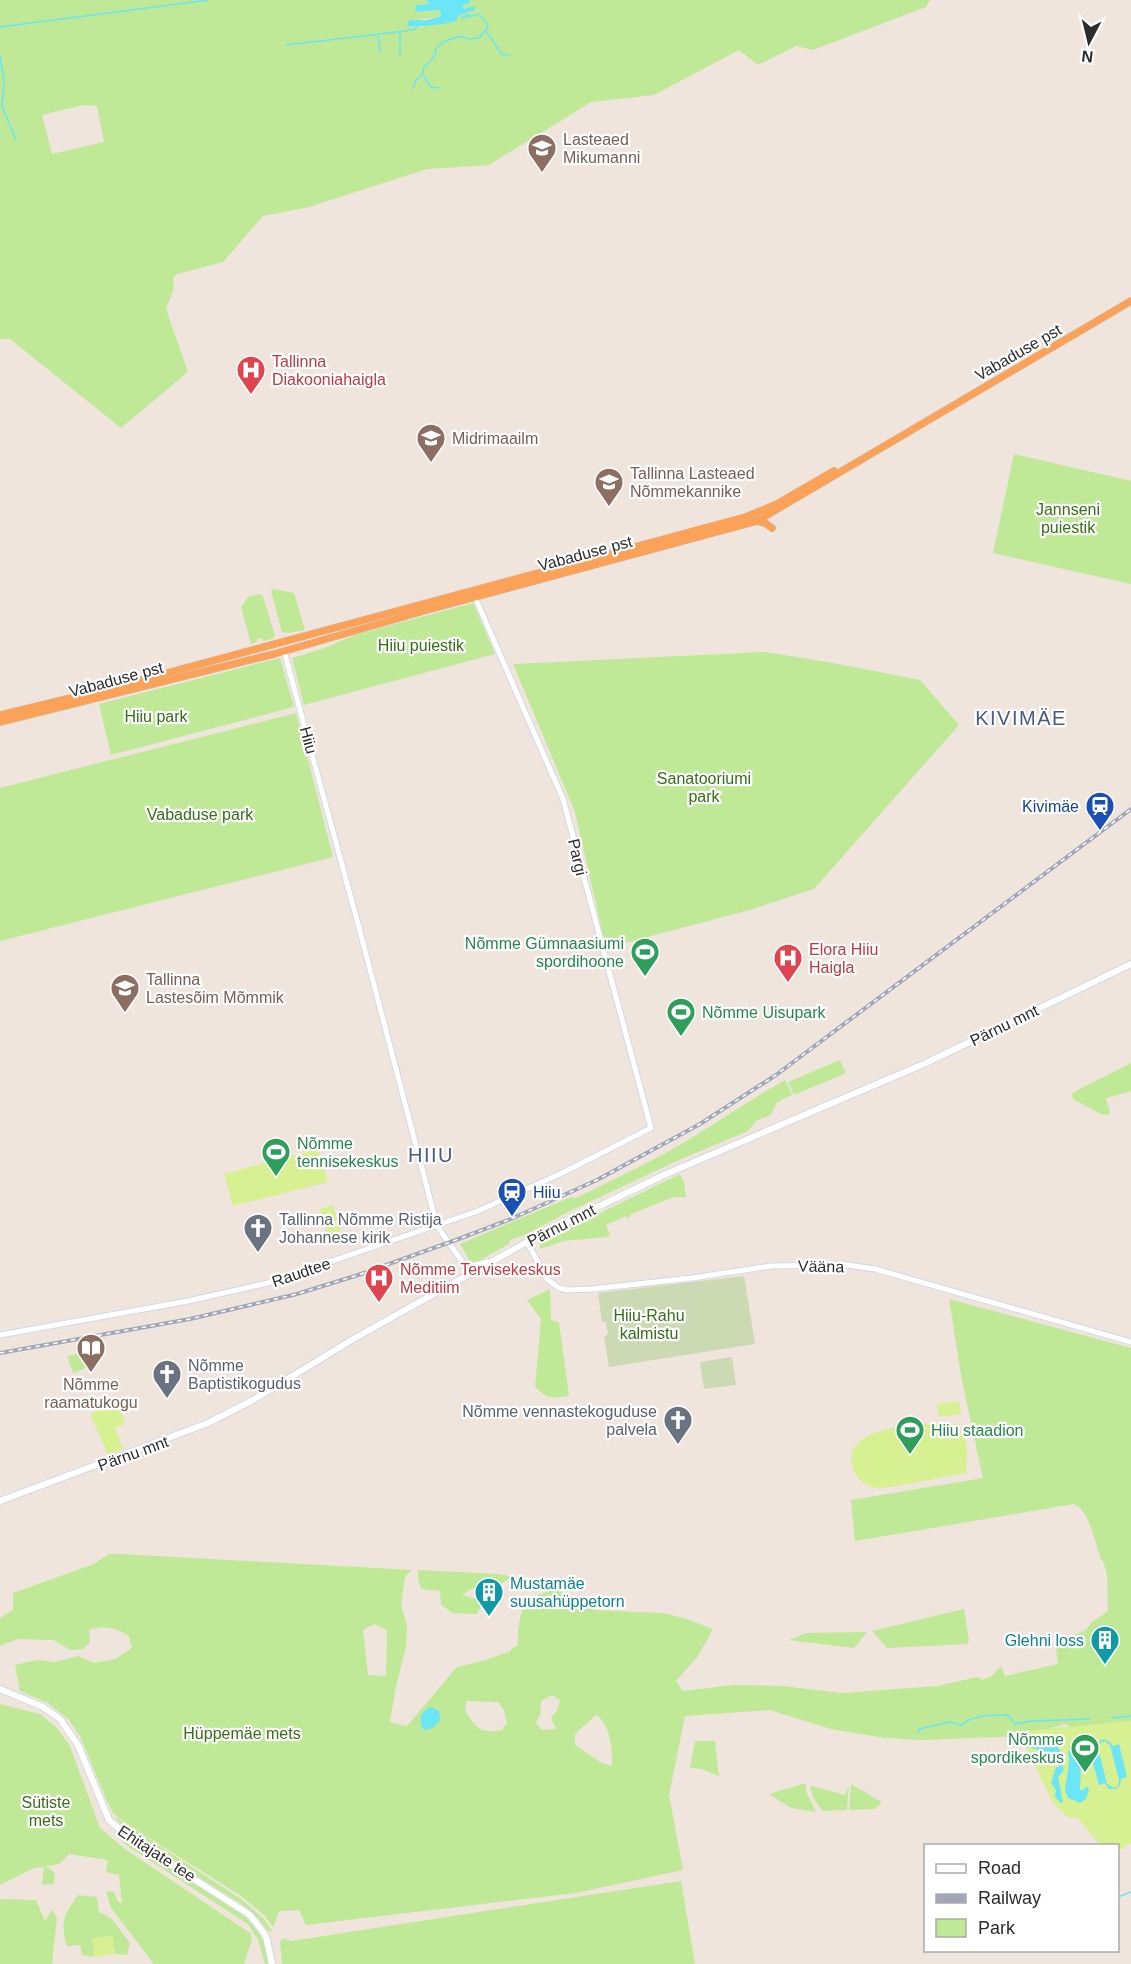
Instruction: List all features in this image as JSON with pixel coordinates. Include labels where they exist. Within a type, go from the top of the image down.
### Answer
[{"type":"highway","name":"Vabaduse pst","points":[[0,722],[284,651],[473,594],[747,518],[768,509],[1131,296]]},
{"type":"highway","name":"Vabaduse pst","points":[[0,715],[757,521],[1131,301]]},
{"type":"highway","points":[[757,521],[772,528]]},
{"type":"main road","name":"Pärnu mnt","points":[[0,1502],[208,1423],[246,1404],[355,1338],[527,1242],[666,1174],[908,1071],[1131,964]]},
{"type":"main road","name":"Ehitajate tee","points":[[0,1689],[43,1707],[60,1719],[78,1745],[109,1820],[128,1837],[250,1915],[266,1936],[272,1964]]},
{"type":"street","name":"Pargi","points":[[473,594],[563,800],[651,1128]]},
{"type":"street","name":"Hiiu","points":[[284,651],[437,1226],[471,1274]]},
{"type":"street","name":"Raudtee","points":[[0,1335],[188,1301],[268,1283],[478,1211],[525,1191],[651,1128]]},
{"type":"street","name":"Vääna","points":[[527,1242],[547,1279],[559,1288],[567,1290],[682,1279],[771,1266],[847,1265],[875,1269],[1131,1342]]},
{"type":"street","points":[[464,1263],[472,1266],[493,1262]]},
{"type":"green space","points":[[0,0],[425,0],[431,5],[423,12],[440,10],[441,16],[407,25],[421,27],[457,21],[458,15],[465,9],[463,5],[470,3],[470,0],[930,0],[926,7],[813,50],[796,46],[758,65],[739,50],[654,95],[591,102],[489,165],[427,169],[309,207],[263,216],[223,262],[177,274],[173,278],[174,288],[166,309],[188,372],[121,428],[10,339],[0,339]],"holes":[[[83,105],[97,106],[104,142],[52,154],[42,115]]]},
{"type":"green space","name":"Jannseni puiestik","points":[[1014,454],[1131,481],[1131,584],[993,553]]},
{"type":"green space","points":[[274,589],[294,593],[305,630],[282,632],[271,591]]},
{"type":"green space","points":[[259,594],[263,596],[275,636],[263,641],[262,638],[257,639],[257,642],[251,644],[241,607],[248,597]]},
{"type":"green space","name":"Hiiu puiestik","points":[[473,603],[495,654],[304,705],[292,658],[358,634]]},
{"type":"green space","name":"Sanatooriumi park","points":[[766,652],[920,680],[959,725],[814,889],[746,911],[606,948],[575,812],[513,664]]},
{"type":"green space","name":"Hiiu park","points":[[280,658],[294,707],[111,755],[99,704]]},
{"type":"green space","name":"Vabaduse park","points":[[296,713],[333,857],[0,941],[0,788]]},
{"type":"green space","points":[[840,1060],[846,1073],[794,1095],[788,1082]]},
{"type":"green space","points":[[1131,1063],[1131,1091],[1106,1098],[1110,1112],[1108,1115],[1101,1114],[1073,1099],[1072,1094],[1076,1091]]},
{"type":"green space","points":[[785,1080],[792,1095],[777,1102],[771,1115],[756,1121],[748,1131],[679,1160],[566,1213],[525,1235],[510,1240],[509,1244],[477,1262],[470,1261],[460,1244],[571,1197],[576,1198],[636,1168],[685,1142]]},
{"type":"green space","name":"Nõmme tennisekeskus","points":[[318,1149],[328,1182],[233,1206],[224,1174]]},
{"type":"green space","points":[[680,1174],[684,1182],[686,1197],[674,1197],[631,1214],[628,1219],[626,1216],[606,1225],[610,1235],[606,1237],[563,1241],[540,1249],[540,1244],[547,1239]]},
{"type":"green space","points":[[333,1205],[341,1232],[327,1236],[320,1209]]},
{"type":"green space","name":"Hiiu-Rahu kalmistu","points":[[744,1276],[755,1344],[609,1367],[604,1336],[608,1335],[606,1322],[602,1322],[598,1293]]},
{"type":"green space","points":[[550,1289],[551,1320],[559,1322],[569,1396],[550,1397],[535,1387],[541,1319],[527,1300]]},
{"type":"green space","name":"Hüppemäe mets","points":[[949,1299],[1131,1348],[1131,1721],[1080,1733],[1065,1724],[1026,1736],[923,1740],[885,1738],[831,1729],[770,1710],[685,1716],[669,1795],[683,1870],[576,1893],[306,1925],[299,1910],[279,1911],[273,1927],[265,1916],[241,1896],[113,1813],[80,1736],[69,1720],[48,1703],[20,1691],[15,1665],[37,1660],[55,1662],[79,1656],[93,1663],[115,1659],[132,1648],[129,1636],[114,1629],[100,1628],[89,1630],[90,1642],[83,1649],[71,1650],[53,1640],[18,1639],[0,1646],[0,1618],[13,1610],[13,1593],[94,1564],[109,1554],[121,1554],[412,1570],[405,1577],[401,1605],[407,1625],[406,1647],[390,1722],[407,1726],[457,1667],[508,1652],[518,1645],[519,1623],[524,1608],[536,1597],[556,1589],[594,1610],[663,1613],[713,1629],[698,1656],[676,1681],[683,1691],[733,1685],[783,1686],[841,1693],[938,1686],[977,1677],[983,1680],[993,1675],[1001,1666],[1005,1676],[1058,1664],[1055,1640],[1085,1631],[1092,1622],[1108,1611],[1107,1574],[1088,1520],[1079,1507],[1074,1504],[855,1541],[851,1500],[983,1478],[962,1381]],"holes":[[[374,1624],[387,1630],[386,1676],[368,1675],[363,1630]],[[552,1695],[560,1700],[558,1709],[551,1718],[556,1729],[542,1730],[536,1723],[540,1715],[541,1701]],[[466,1701],[498,1702],[504,1710],[507,1723],[502,1730],[483,1730],[475,1725],[465,1710]],[[596,1715],[601,1719],[610,1738],[612,1766],[600,1762],[575,1745],[575,1734]]]},
{"type":"green space","points":[[88,1352],[94,1365],[73,1373],[67,1356]]},
{"type":"green space","points":[[732,1357],[736,1385],[704,1389],[700,1362]]},
{"type":"green space","points":[[959,1401],[961,1414],[939,1417],[937,1404]]},
{"type":"green space","points":[[118,1402],[125,1424],[115,1428],[123,1449],[108,1455],[90,1414]]},
{"type":"green space","name":"Hiiu staadion","points":[[938,1423],[959,1424],[967,1448],[967,1473],[886,1488],[868,1485],[856,1475],[852,1454],[858,1444],[868,1436],[897,1427]]},
{"type":"green space","points":[[418,1570],[499,1574],[512,1577],[497,1586],[471,1589],[462,1595],[483,1601],[477,1614],[453,1613],[441,1605],[440,1591],[421,1589]]},
{"type":"green space","points":[[964,1609],[969,1641],[967,1644],[887,1648],[872,1631]]},
{"type":"green space","points":[[867,1632],[854,1648],[789,1640],[806,1633]]},
{"type":"green space","name":"Sütiste mets","points":[[0,1704],[40,1714],[56,1727],[70,1746],[100,1828],[125,1849],[250,1933],[252,1939],[244,1964],[154,1964],[111,1908],[106,1891],[114,1892],[118,1902],[122,1903],[119,1875],[106,1872],[108,1860],[69,1854],[59,1864],[46,1866],[55,1873],[54,1884],[42,1885],[44,1867],[34,1868],[0,1885]]},
{"type":"green space","name":"Nõmme spordikeskus","points":[[1131,1721],[1131,1843],[1119,1850],[1119,1844],[1099,1844],[1077,1817],[1069,1818],[1053,1803],[1025,1745],[1024,1731]]},
{"type":"green space","points":[[695,1741],[715,1741],[719,1776],[702,1769],[690,1768]]},
{"type":"green space","points":[[806,1783],[806,1791],[816,1812],[791,1808],[769,1794]]},
{"type":"green space","points":[[851,1784],[882,1802],[875,1809],[849,1810]]},
{"type":"green space","points":[[849,1785],[847,1810],[823,1811],[810,1787],[845,1795]]},
{"type":"green space","points":[[114,1816],[241,1899],[265,1920],[273,1932],[268,1931],[243,1905],[143,1842],[123,1827]]},
{"type":"green space","points":[[114,1832],[242,1914],[261,1937],[269,1964],[265,1964],[258,1940],[248,1924],[126,1845]]},
{"type":"green space","points":[[681,1881],[695,1964],[282,1964],[280,1941],[283,1938],[291,1941]]},
{"type":"green space","points":[[78,1895],[97,1897],[99,1912],[111,1918],[130,1943],[127,1955],[115,1954],[112,1936],[93,1938],[94,1957],[82,1955],[80,1945],[67,1946],[64,1930],[65,1919]]},
{"type":"green space","points":[[0,1899],[36,1900],[45,1921],[52,1910],[57,1917],[52,1964],[0,1964]]},
{"type":"green space","points":[[113,1936],[115,1954],[94,1957],[92,1938]]},
{"type":"water","points":[[425,0],[470,0],[470,3],[463,5],[464,9],[475,6],[475,10],[458,15],[457,21],[407,26],[409,20],[427,20],[441,16],[440,10],[416,12],[417,5],[430,4]]},
{"type":"water","points":[[432,1707],[439,1711],[440,1720],[433,1728],[425,1730],[420,1720],[424,1712]]},
{"type":"water","points":[[1040,1736],[1041,1739],[1034,1745],[1057,1746],[1061,1752],[1050,1753],[1028,1747],[1028,1741]]},
{"type":"water","points":[[1103,1739],[1109,1741],[1113,1746],[1119,1744],[1127,1777],[1121,1779],[1120,1785],[1116,1789],[1109,1789],[1105,1783],[1099,1785],[1090,1752],[1096,1750],[1097,1744]],"holes":[[[1105,1741],[1110,1745],[1119,1780],[1118,1786],[1114,1788],[1107,1784],[1098,1748],[1100,1743]]]},
{"type":"water","points":[[1074,1749],[1080,1763],[1080,1790],[1087,1786],[1089,1790],[1086,1799],[1080,1803],[1068,1798],[1065,1790],[1069,1763],[1068,1751]]},
{"type":"water","points":[[1061,1761],[1064,1770],[1058,1777],[1063,1802],[1061,1803],[1055,1797],[1056,1790],[1051,1783],[1056,1767],[1059,1767]]},
{"type":"waterway","points":[[0,27],[208,0]]},
{"type":"waterway","points":[[462,13],[471,16]]},
{"type":"waterway","points":[[459,15],[463,18],[479,14],[488,27],[485,31],[502,54],[510,55]]},
{"type":"waterway","points":[[286,45],[405,31],[415,29],[417,26]]},
{"type":"waterway","points":[[413,88],[416,80],[422,75],[424,67],[435,56],[436,49],[443,42],[460,36],[469,39],[479,38],[485,31]]},
{"type":"waterway","points":[[400,32],[400,54]]},
{"type":"waterway","points":[[378,36],[380,52]]},
{"type":"waterway","points":[[0,56],[4,82],[2,106],[16,140]]},
{"type":"waterway","points":[[423,75],[431,87],[440,88]]},
{"type":"waterway","points":[[918,1733],[919,1729],[950,1722],[962,1725],[977,1717],[989,1716],[1008,1715],[1015,1724],[1032,1721],[1090,1719]]},
{"type":"waterway","points":[[1111,1718],[1131,1716]]},
{"type":"waterway","points":[[1119,1897],[1131,1892]]},
{"type":"railway","points":[[0,1353],[190,1319],[297,1294],[456,1240],[511,1219],[597,1180],[700,1124],[776,1075],[1131,809]]},
{"type":"place","name":"Lasteaed Mikumanni","points":[[542,174]]},
{"type":"place","name":"Tallinna Diakooniahaigla","points":[[251,396]]},
{"type":"place","name":"Midrimaailm","points":[[431,464]]},
{"type":"place","name":"Tallinna Lasteaed Nõmmekannike","points":[[609,508]]},
{"type":"place","name":"Kivimäe","points":[[1100,832]]},
{"type":"place","name":"Nõmme Gümnaasiumi spordihoone","points":[[645,978]]},
{"type":"place","name":"Elora Hiiu Haigla","points":[[788,984]]},
{"type":"place","name":"Tallinna Lastesõim Mõmmik","points":[[125,1014]]},
{"type":"place","name":"Nõmme Uisupark","points":[[681,1038]]},
{"type":"place","name":"Nõmme tennisekeskus","points":[[276,1178]]},
{"type":"place","name":"Hiiu","points":[[512,1218]]},
{"type":"place","name":"Tallinna Nõmme Ristija Johannese kirik","points":[[258,1254]]},
{"type":"place","name":"Nõmme Tervisekeskus Meditiim","points":[[379,1304]]},
{"type":"place","name":"Nõmme raamatukogu","points":[[91,1374]]},
{"type":"place","name":"Nõmme Baptistikogudus","points":[[167,1400]]},
{"type":"place","name":"Nõmme vennastekoguduse palvela","points":[[678,1446]]},
{"type":"place","name":"Hiiu staadion","points":[[910,1456]]},
{"type":"place","name":"Mustamäe suusahüppetorn","points":[[489,1618]]},
{"type":"place","name":"Glehni loss","points":[[1105,1666]]},
{"type":"place","name":"Nõmme spordikeskus","points":[[1085,1774]]},
{"type":"district","name":"KIVIMÄE","points":[[1021,718]]},
{"type":"district","name":"HIIU","points":[[431,1155]]}]
